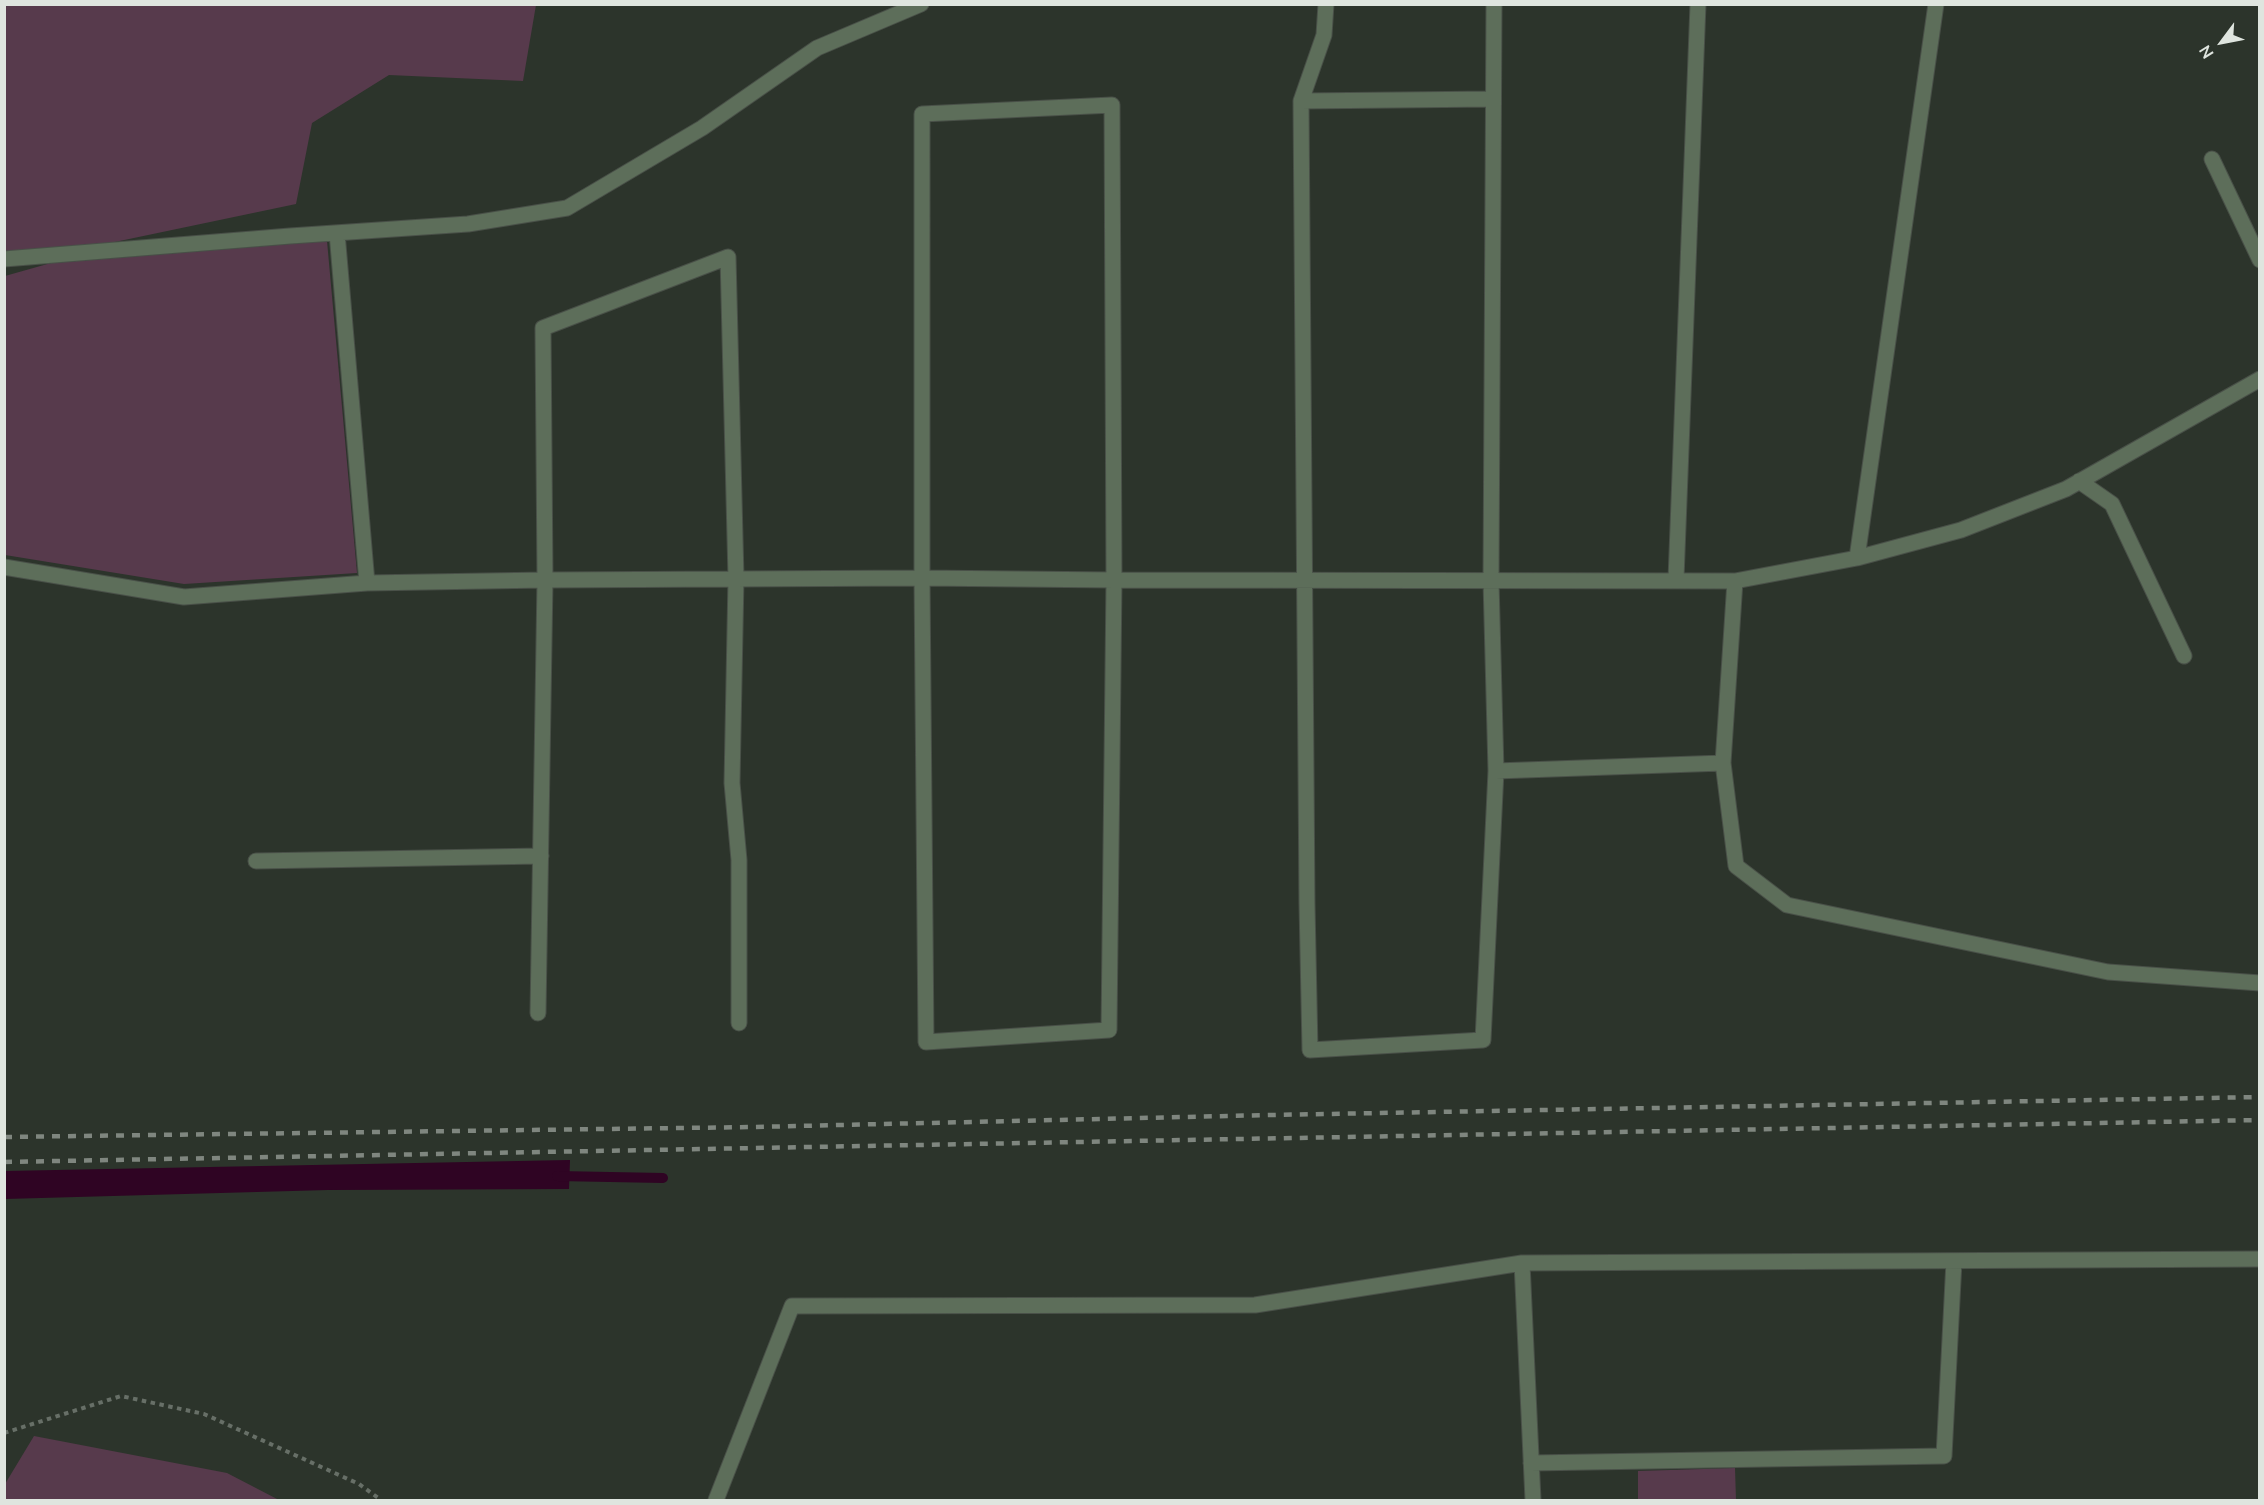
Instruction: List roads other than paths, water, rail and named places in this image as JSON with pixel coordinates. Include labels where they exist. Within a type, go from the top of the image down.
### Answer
[{"type":"street","points":[[4,259],[468,224],[567,208],[702,128],[817,48],[921,4]]},
{"type":"street","points":[[1326,4],[1324,35],[1301,101],[1310,1050],[1483,1040],[1497,771],[1491,581],[1494,4]]},
{"type":"street","points":[[1676,579],[1698,4]]},
{"type":"street","points":[[1857,558],[1936,4]]},
{"type":"street","points":[[1301,101],[1492,99]]},
{"type":"street","points":[[1112,105],[1114,580],[1110,1030],[926,1042],[922,578],[922,114],[1112,105]]},
{"type":"street","points":[[2212,159],[2259,260]]},
{"type":"street","points":[[337,233],[367,583]]},
{"type":"street","points":[[538,1013],[545,580],[543,328],[728,258],[736,578],[732,783],[739,860],[739,1023]]},
{"type":"street","points":[[4,567],[184,597],[367,583],[736,578],[1491,581],[1676,579],[1735,581],[1857,558],[1961,530],[2079,481],[2259,378]]},
{"type":"street","points":[[2079,481],[2112,504],[2184,656]]},
{"type":"street","points":[[1735,581],[1724,762],[1736,866],[1787,905],[2108,972],[2259,983]]},
{"type":"street","points":[[1497,771],[1724,762]]},
{"type":"street","points":[[256,861],[541,856]]},
{"type":"street","points":[[716,1500],[792,1306],[1256,1305],[1522,1263],[2259,1259]]},
{"type":"street","points":[[1532,1462],[1944,1455],[1954,1261]]},
{"type":"street","points":[[1522,1263],[1533,1500]]},
{"type":"waterway","points":[[557,1176],[663,1178]]},
{"type":"railway","points":[[4,1137],[755,1127],[2260,1097]]},
{"type":"railway","points":[[4,1162],[2260,1120]]}]
